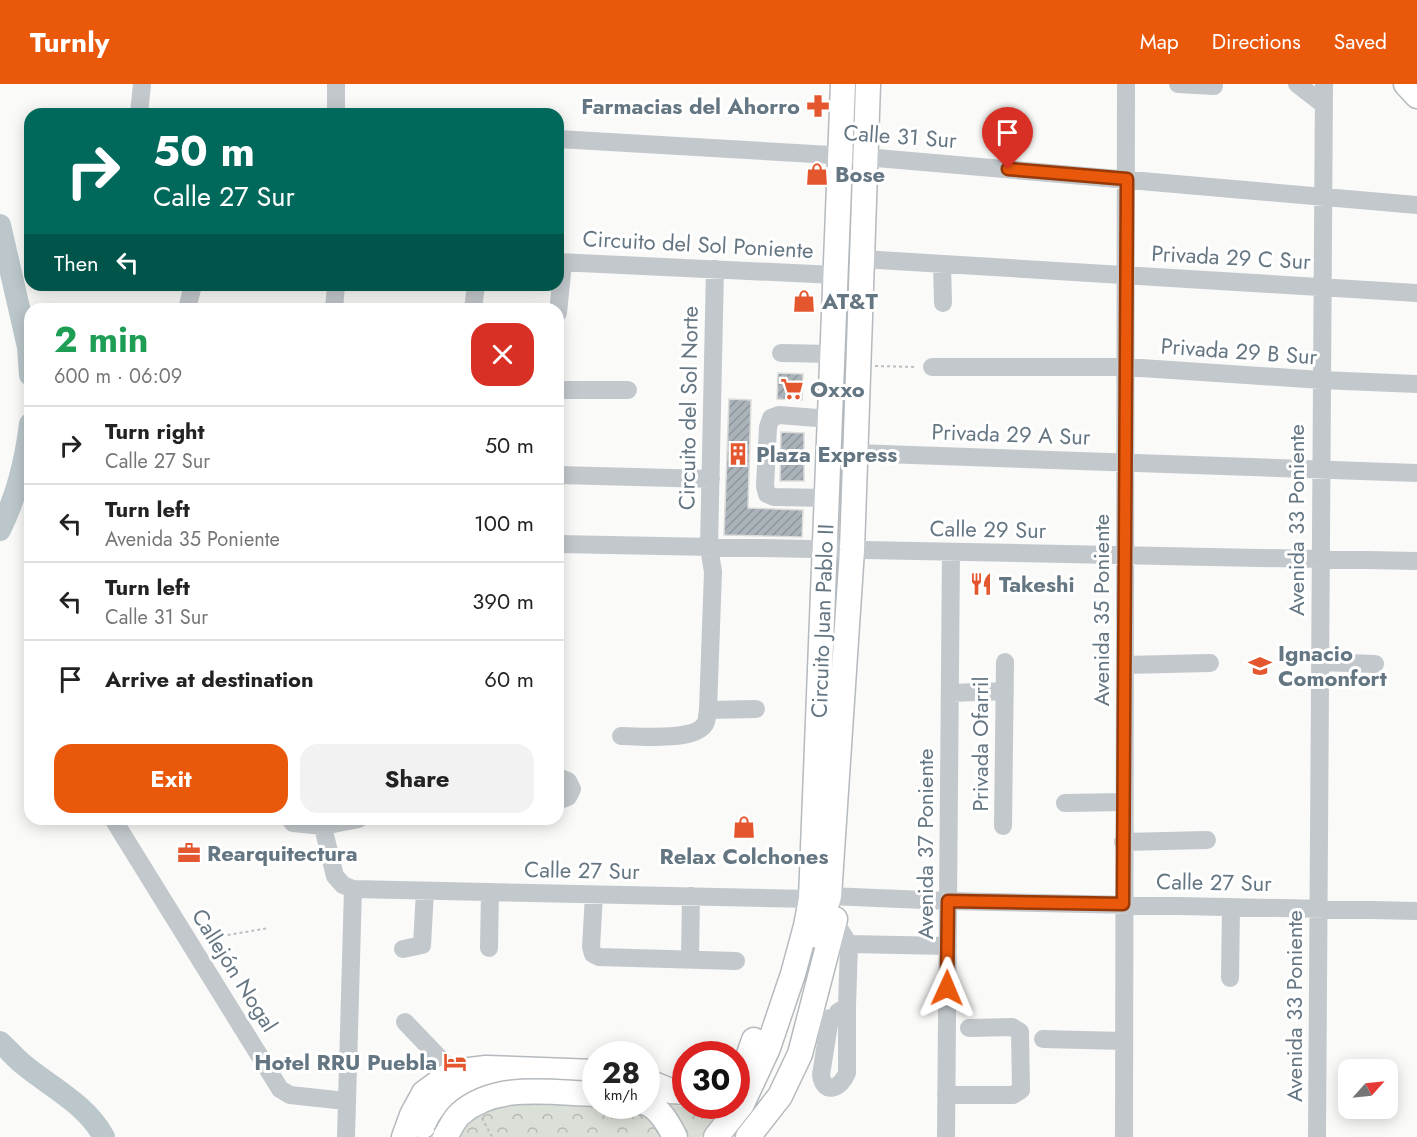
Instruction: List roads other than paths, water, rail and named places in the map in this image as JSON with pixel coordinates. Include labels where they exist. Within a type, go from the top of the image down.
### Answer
[{"type":"main road","name":"Circuito Juan Pablo II","points":[[716,1137],[742,1104],[768,1048],[793,974],[806,926],[820,898],[826,498],[843,84]]},
{"type":"main road","name":"Circuito Juan Pablo II","points":[[736,1137],[760,1103],[783,1053],[808,974],[820,898],[852,550],[868,84]]},
{"type":"main road","points":[[748,1137],[764,1127],[800,1054],[835,922],[834,909],[820,898],[797,920],[750,1052]]},
{"type":"main road","points":[[404,1137],[412,1115],[424,1093],[453,1072],[486,1068],[582,1071]]},
{"type":"main road","points":[[420,1137],[425,1117],[437,1104],[467,1089],[481,1087],[582,1092]]},
{"type":"main road","points":[[445,1137],[459,1115],[480,1099],[504,1092],[582,1093]]},
{"type":"main road","points":[[660,1114],[668,1122],[675,1137]]},
{"type":"main road","points":[[652,1119],[661,1137]]},
{"type":"street","points":[[140,108],[142,84]]},
{"type":"street","points":[[336,84],[336,108]]},
{"type":"street","name":"Avenida 35 Poniente","points":[[1124,1137],[1126,84]]},
{"type":"street","points":[[1178,84],[1215,86]]},
{"type":"street","points":[[1298,84],[1324,105]]},
{"type":"street","name":"Avenida 33 Poniente","points":[[1317,1137],[1324,84]]},
{"type":"street","name":"Calle 31 Sur","points":[[564,139],[865,157],[1417,205]]},
{"type":"street","name":"Privada 29 C Sur","points":[[862,259],[1417,293]]},
{"type":"street","name":"Circuito del Sol Poniente","points":[[564,262],[835,275]]},
{"type":"street","points":[[942,264],[943,303]]},
{"type":"street","name":"Circuito del Sol Norte","points":[[708,710],[713,572],[709,547],[715,269]]},
{"type":"street","points":[[781,353],[832,354]]},
{"type":"street","name":"Privada 29 B Sur","points":[[932,367],[1126,367],[1417,384]]},
{"type":"street","points":[[564,390],[628,390]]},
{"type":"street","points":[[826,498],[774,497],[767,494],[765,486],[768,427],[771,418],[780,415],[830,419]]},
{"type":"street","name":"Privada 29 A Sur","points":[[855,453],[1417,473]]},
{"type":"street","points":[[564,475],[711,479]]},
{"type":"street","name":"Calle 29 Sur","points":[[564,544],[1417,561]]},
{"type":"street","name":"Avenida 37 Poniente","points":[[946,1137],[951,552]]},
{"type":"street","name":"Privada Ofarril","points":[[1003,826],[1005,662]]},
{"type":"street","points":[[1320,662],[1375,664]]},
{"type":"street","points":[[1125,665],[1210,663]]},
{"type":"street","points":[[950,693],[1005,691]]},
{"type":"street","points":[[621,736],[687,736],[699,731],[706,723],[708,710],[756,709]]},
{"type":"street","points":[[564,779],[568,781],[572,789],[568,797],[564,799]]},
{"type":"street","points":[[1065,803],[1124,802]]},
{"type":"street","name":"Callejón Nogal","points":[[116,825],[280,1089],[290,1095],[346,1101]]},
{"type":"street","points":[[317,825],[335,876],[343,885],[353,889],[346,1137]]},
{"type":"street","points":[[1124,842],[1207,840]]},
{"type":"street","name":"Calle 27 Sur","points":[[353,889],[1417,911]]},
{"type":"street","points":[[403,949],[422,945],[425,891]]},
{"type":"street","points":[[489,948],[490,892]]},
{"type":"street","points":[[594,895],[591,946],[593,954],[599,957],[736,961]]},
{"type":"street","points":[[690,959],[691,896]]},
{"type":"street","points":[[1230,978],[1231,907]]},
{"type":"street","points":[[830,1018],[821,1075],[822,1082],[828,1087],[836,1087],[843,1082],[847,1073],[849,944],[835,922]]},
{"type":"street","points":[[849,944],[948,946]]},
{"type":"street","points":[[806,1031],[847,1006]]},
{"type":"street","points":[[405,1022],[453,1072]]},
{"type":"street","points":[[946,1095],[1013,1095],[1021,1090],[1020,1032],[1012,1028],[969,1028]]},
{"type":"street","points":[[1043,1039],[1123,1041]]},
{"type":"waterway","points":[[0,225],[24,330]]},
{"type":"waterway","points":[[0,530],[11,504],[24,461]]},
{"type":"waterway","points":[[0,1042],[24,1065],[68,1097],[88,1115],[104,1137]]},
{"type":"place","name":"Farmacias del Ahorro","points":[[818,106]]},
{"type":"place","name":"Bose","points":[[817,174]]},
{"type":"place","name":"AT&T","points":[[804,301]]},
{"type":"place","name":"Oxxo","points":[[792,389]]},
{"type":"place","name":"Plaza Express","points":[[738,454]]},
{"type":"place","name":"Takeshi","points":[[981,584]]},
{"type":"place","name":"Ignacio Comonfort","points":[[1260,666]]},
{"type":"place","name":"Relax Colchones","points":[[744,827]]},
{"type":"place","name":"Rearquitectura","points":[[189,853]]},
{"type":"place","name":"Hotel RRU Puebla","points":[[455,1062]]}]
